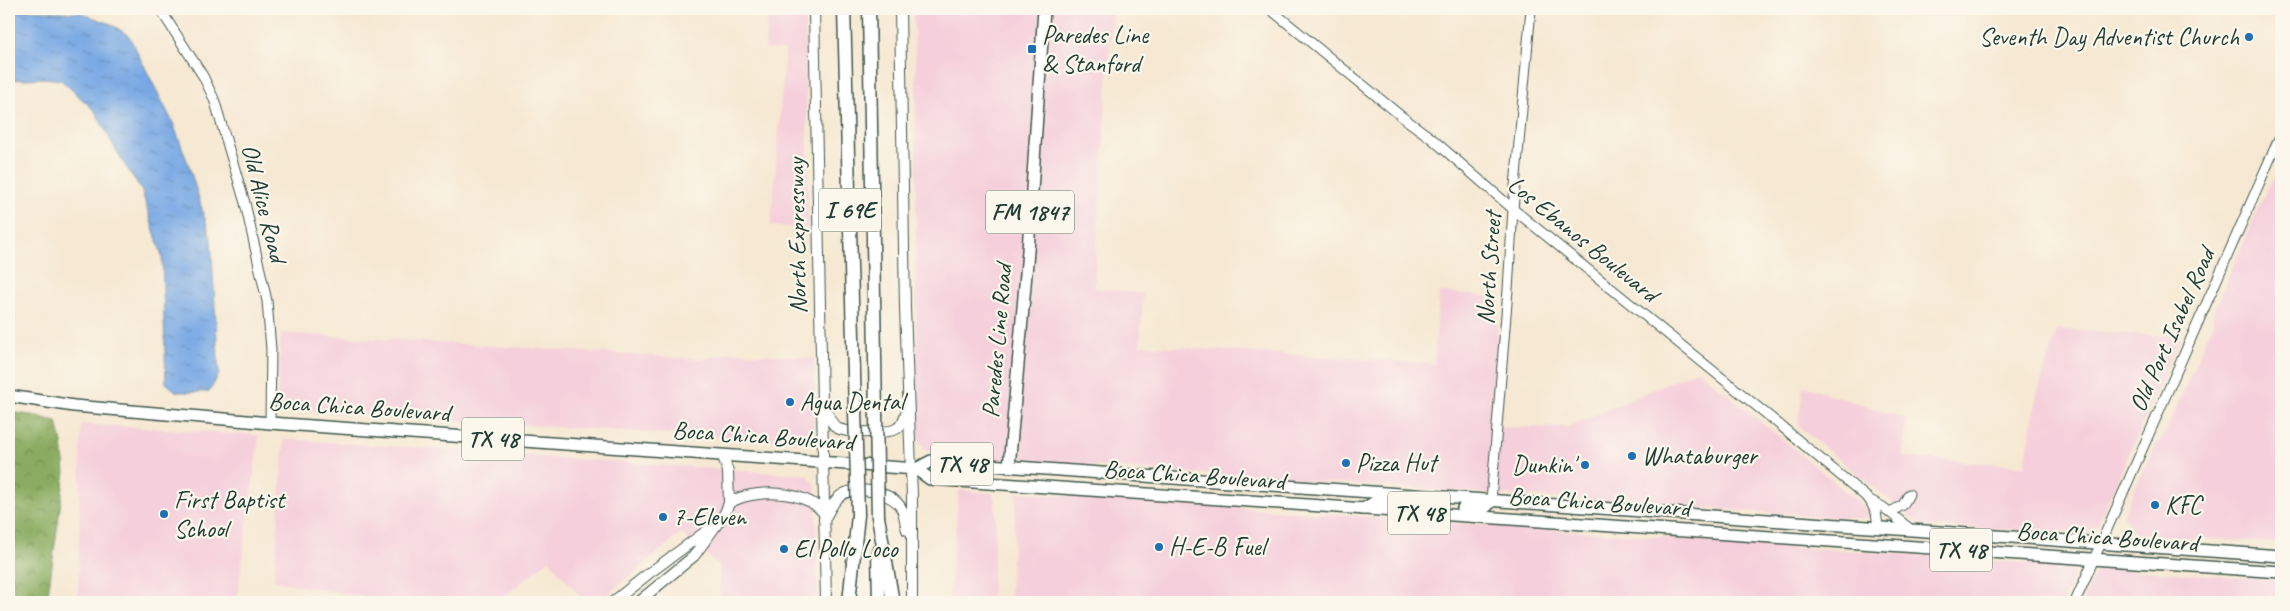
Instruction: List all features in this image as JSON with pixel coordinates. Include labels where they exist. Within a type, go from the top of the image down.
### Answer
[{"type":"highway","name":"I 69E","points":[[844,9],[858,515],[858,602]]},
{"type":"highway","name":"I 69E","points":[[871,9],[870,89],[879,602]]},
{"type":"highway","points":[[850,602],[858,515]]},
{"type":"highway","points":[[878,517],[893,602]]},
{"type":"main road","name":"North Expressway","points":[[814,9],[826,602]]},
{"type":"main road","points":[[900,9],[908,406],[914,469],[911,543],[912,602]]},
{"type":"main road","name":"Paredes Line Road","points":[[1009,467],[1028,251],[1044,9]]},
{"type":"main road","name":"Boca Chica Boulevard","points":[[9,396],[74,406],[270,423],[914,469],[930,479],[2281,572]]},
{"type":"main road","points":[[823,397],[825,408],[832,423],[837,428],[851,431],[878,432],[898,428],[903,423],[908,406]]},
{"type":"main road","points":[[638,602],[694,556],[725,513],[728,502],[728,472],[723,456]]},
{"type":"main road","name":"Boca Chica Boulevard","points":[[914,469],[931,461],[1909,528],[2281,556]]},
{"type":"main road","points":[[728,502],[740,496],[754,495],[801,497],[817,505],[824,516],[842,495],[855,491],[877,492],[890,497],[902,508],[911,543]]},
{"type":"main road","points":[[1363,509],[1375,502],[1477,509],[1489,505],[1491,500]]},
{"type":"main road","points":[[1499,518],[1499,513],[1507,509],[1621,516],[1629,509]]},
{"type":"main road","points":[[613,602],[719,522]]},
{"type":"main road","points":[[653,602],[658,586]]},
{"type":"street","name":"Old Alice Road","points":[[160,9],[203,76],[214,100],[246,203],[267,301],[272,376],[270,423]]},
{"type":"street","name":"Los Ebanos Boulevard","points":[[1270,9],[1401,116],[1431,138],[1513,209],[1870,500],[1890,512],[1909,528]]},
{"type":"street","name":"North Street","points":[[1491,500],[1513,209],[1531,9]]},
{"type":"street","name":"Old Port Isabel Road","points":[[2074,602],[2281,134]]},
{"type":"street","points":[[1890,512],[1903,505],[1909,494]]},
{"type":"street","points":[[1870,500],[1876,512],[1878,526]]},
{"type":"shaded area","points":[[768,9],[805,9],[809,228],[771,226],[785,50],[765,49]]},
{"type":"shaded area","points":[[913,9],[1112,9],[1094,288],[1143,294],[1140,345],[1434,364],[1439,292],[1498,297],[1495,428],[1567,427],[1698,370],[1873,514],[1863,519],[1132,469],[943,455],[925,450],[916,435],[916,68]]},
{"type":"shaded area","points":[[2281,167],[2281,544],[2133,533],[2123,515],[2151,453],[2165,433],[2213,323],[2213,312],[2266,191]]},
{"type":"shaded area","points":[[2057,329],[2181,337],[2094,533],[1922,526],[1798,426],[1803,386],[1907,419],[1903,457],[2025,466],[2037,395]]},
{"type":"shaded area","points":[[281,333],[704,359],[729,352],[814,358],[814,443],[286,410],[281,406],[277,396]]},
{"type":"shaded area","name":"First Baptist School","points":[[81,424],[259,435],[238,592],[233,602],[78,602]]},
{"type":"shaded area","points":[[284,439],[807,475],[815,485],[818,602],[720,602],[719,565],[681,533],[599,602],[585,602],[549,560],[497,602],[392,602],[274,581]]},
{"type":"shaded area","points":[[959,490],[992,493],[995,500],[996,520],[991,602],[949,602]]},
{"type":"shaded area","points":[[1017,492],[2071,566],[2074,576],[2063,602],[1694,602],[1560,594],[1559,602],[1009,602]]},
{"type":"shaded area","points":[[2098,568],[2281,580],[2281,602],[2082,602]]},
{"type":"green space","points":[[9,412],[38,416],[57,422],[62,443],[65,472],[47,602],[14,602],[9,509]]},
{"type":"water","points":[[9,9],[81,13],[111,24],[129,36],[173,123],[189,166],[211,239],[219,374],[209,392],[177,392],[166,383],[162,256],[141,189],[121,159],[95,111],[61,80],[44,78],[9,80]]},
{"type":"waterway","points":[[2269,9],[2281,14]]},
{"type":"place","name":"Seventh Day Adventist Church","points":[[2249,37]]},
{"type":"place","name":"Paredes Line & Stanford","points":[[1032,49]]},
{"type":"place","name":"Agua Dental","points":[[790,402]]},
{"type":"place","name":"Whataburger","points":[[1632,456]]},
{"type":"place","name":"Pizza Hut","points":[[1346,463]]},
{"type":"place","name":"Dunkin'","points":[[1585,465]]},
{"type":"place","name":"KFC","points":[[2155,505]]},
{"type":"place","name":"First Baptist School","points":[[164,514]]},
{"type":"place","name":"7-Eleven","points":[[663,517]]},
{"type":"place","name":"H-E-B Fuel","points":[[1159,547]]},
{"type":"place","name":"El Pollo Loco","points":[[784,549]]}]
